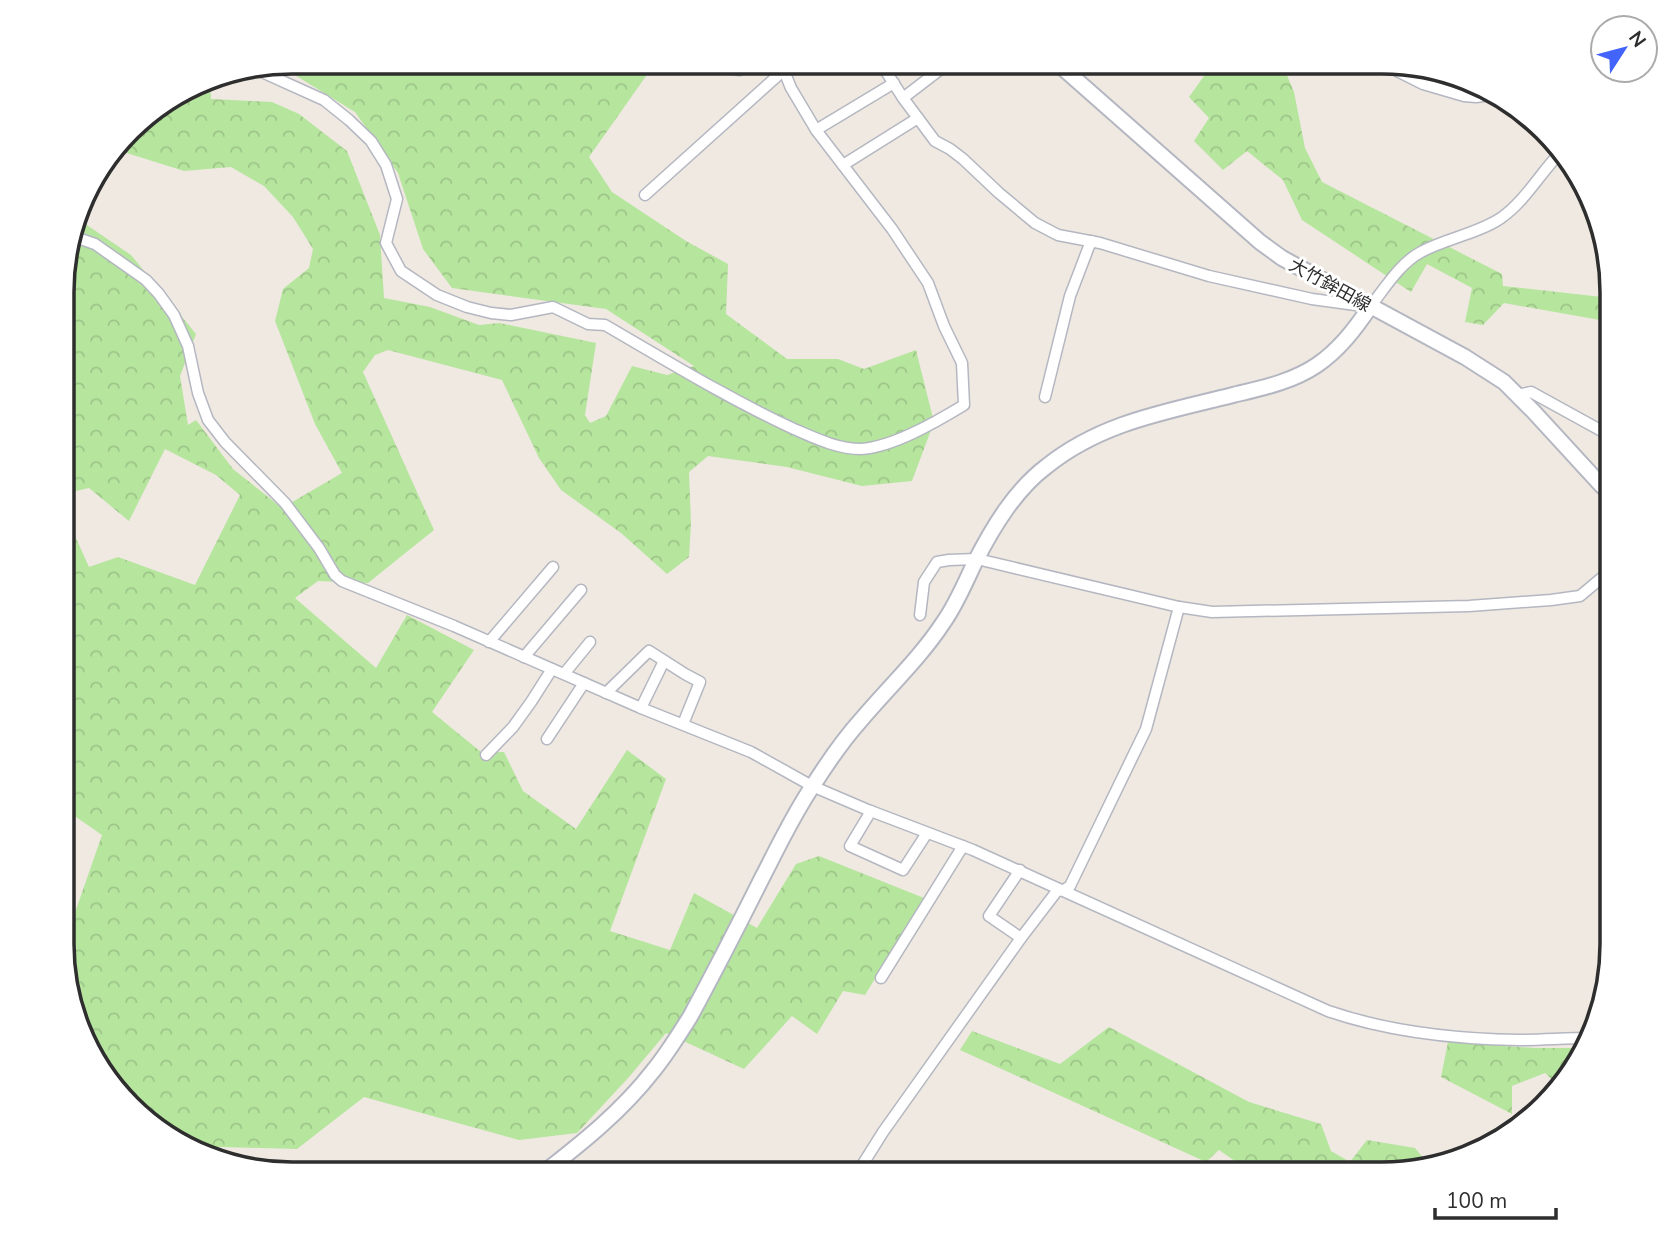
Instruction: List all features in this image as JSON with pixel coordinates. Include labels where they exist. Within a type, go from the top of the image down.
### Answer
[{"type":"street","points":[[645,195],[774,74]]},
{"type":"street","points":[[268,75],[324,100],[371,141],[386,165],[397,199],[386,243],[401,271],[437,295],[491,313],[511,314],[553,307],[588,324],[605,325],[762,413],[829,444],[857,449],[889,443],[943,418],[964,405],[962,363],[928,283],[892,229],[816,130],[791,89],[785,74]]},
{"type":"street","points":[[888,74],[935,141],[963,159],[1035,223],[1058,235],[1091,241],[1209,276],[1312,299],[1370,307]]},
{"type":"street","points":[[903,98],[934,74]]},
{"type":"street","name":"大竹鉾田線","points":[[1070,74],[1260,243],[1370,307],[1465,357],[1504,382],[1599,483]]},
{"type":"street","points":[[1404,75],[1423,84],[1464,96],[1478,97]]},
{"type":"street","points":[[816,130],[894,83]]},
{"type":"street","points":[[842,165],[918,118]]},
{"type":"street","points":[[556,1162],[616,1112],[654,1071],[673,1045],[812,786],[845,739],[944,623],[977,559],[1019,492],[1046,466],[1067,451],[1114,426],[1270,386],[1303,374],[1323,361],[1341,344],[1399,270],[1420,252],[1498,220],[1518,205],[1554,159]]},
{"type":"street","points":[[80,239],[95,244],[146,280],[159,294],[174,315],[188,346],[198,393],[208,420],[225,442],[285,503],[319,548],[335,575],[352,586],[751,752],[812,786],[1020,870],[1328,1011],[1385,1027],[1423,1033],[1521,1040],[1578,1038]]},
{"type":"street","points":[[1045,397],[1070,296],[1091,241]]},
{"type":"street","points":[[1517,395],[1531,393],[1599,430]]},
{"type":"street","points":[[920,615],[924,582],[937,562],[949,560],[977,559],[1179,607],[1212,612],[1469,606],[1552,600],[1580,596],[1599,580]]},
{"type":"street","points":[[489,642],[552,566]]},
{"type":"street","points":[[524,657],[581,590]]},
{"type":"street","points":[[864,1162],[1021,938],[1057,891],[1069,886],[1146,729],[1179,607]]},
{"type":"street","points":[[564,674],[590,642]]},
{"type":"street","points":[[606,693],[649,652],[700,682],[682,724]]},
{"type":"street","points":[[641,708],[664,661]]},
{"type":"street","points":[[485,755],[513,727],[552,669]]},
{"type":"street","points":[[547,739],[584,683]]},
{"type":"street","points":[[871,811],[850,846],[903,870],[927,833]]},
{"type":"street","points":[[881,978],[963,846]]},
{"type":"street","points":[[1020,870],[989,916],[1021,938]]},
{"type":"green space","points":[[293,74],[647,74],[589,157],[612,192],[686,241],[728,264],[726,314],[787,359],[838,359],[864,369],[916,350],[934,422],[912,481],[862,486],[787,467],[708,456],[689,472],[689,557],[667,574],[621,533],[561,490],[539,458],[502,380],[388,350],[375,355],[363,372],[434,530],[368,583],[318,581],[295,598],[376,668],[407,615],[474,650],[432,712],[481,752],[504,752],[523,791],[576,829],[627,750],[666,779],[610,931],[670,950],[694,893],[757,928],[796,864],[819,856],[924,898],[865,995],[843,991],[817,1034],[792,1016],[744,1069],[666,1033],[577,1133],[519,1140],[364,1097],[297,1149],[211,1147],[182,1133],[137,1099],[110,1066],[90,1028],[81,1001],[74,959],[74,916],[102,835],[74,815],[73,532],[89,567],[118,557],[195,585],[240,495],[216,475],[165,449],[129,521],[89,488],[73,492],[73,291],[75,263],[84,223],[131,255],[196,334],[180,376],[188,425],[196,420],[233,469],[282,508],[342,473],[315,424],[275,321],[283,289],[309,268],[313,249],[293,217],[264,186],[231,167],[184,171],[124,152],[128,148],[170,110],[211,89],[211,99],[272,102],[299,114],[347,151],[380,235],[384,298],[430,307],[479,325],[499,323],[596,343],[585,415],[590,423],[606,416],[632,366],[667,375],[694,366],[606,309],[452,288],[423,249],[398,173],[355,112]]},
{"type":"green space","points":[[1205,74],[1286,74],[1294,92],[1305,148],[1322,182],[1502,274],[1503,286],[1599,297],[1599,320],[1504,303],[1483,325],[1465,322],[1472,288],[1427,264],[1411,292],[1302,220],[1283,180],[1247,151],[1223,170],[1194,141],[1209,118],[1189,97]]},
{"type":"green space","points":[[1109,1027],[1249,1102],[1321,1124],[1331,1151],[1350,1162],[1236,1162],[1219,1150],[1206,1162],[960,1050],[972,1031],[1060,1064]]},
{"type":"green space","points":[[1448,1042],[1573,1048],[1552,1080],[1545,1073],[1512,1086],[1512,1114],[1441,1077]]},
{"type":"green space","points":[[1367,1140],[1415,1148],[1423,1158],[1410,1161],[1350,1162]]}]
